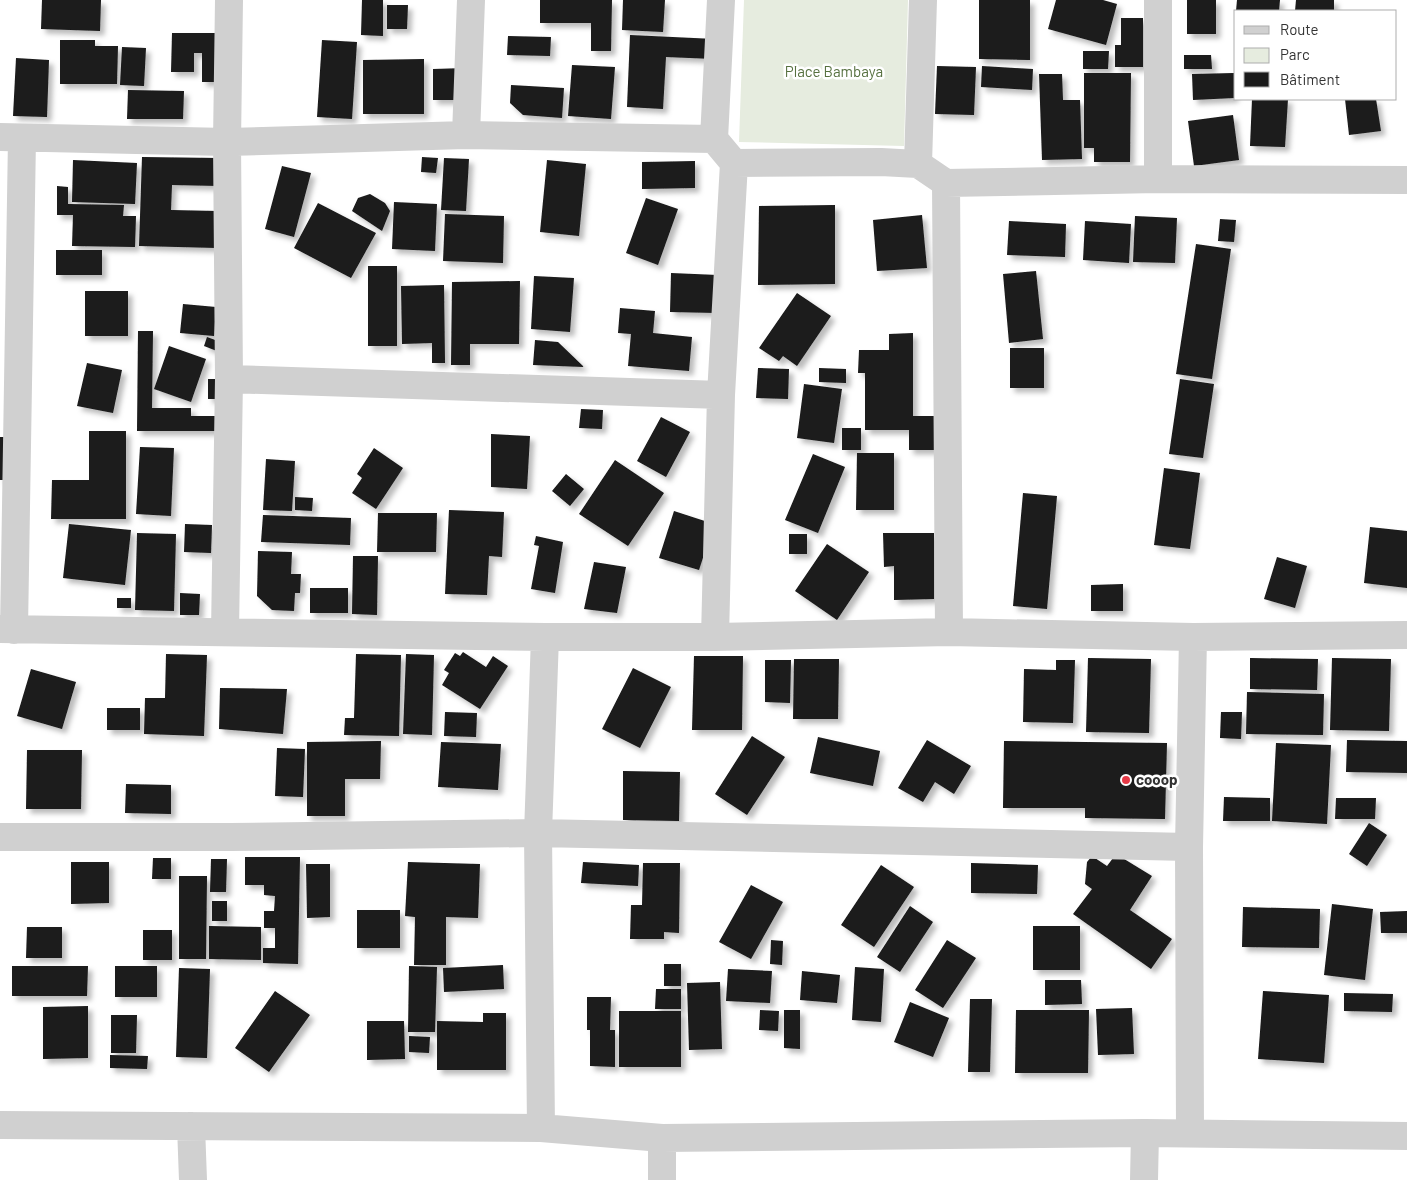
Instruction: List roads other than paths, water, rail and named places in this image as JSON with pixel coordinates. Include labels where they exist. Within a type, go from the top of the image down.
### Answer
[{"type":"street","points":[[225,632],[229,379],[227,142],[229,0]]},
{"type":"street","points":[[466,135],[471,0]]},
{"type":"street","points":[[715,637],[720,395],[734,163],[714,139],[721,0]]},
{"type":"street","points":[[918,164],[923,0]]},
{"type":"street","points":[[1158,0],[1158,179]]},
{"type":"street","points":[[714,139],[466,135],[227,142],[11,138],[7,629],[545,637],[715,637],[950,632],[1193,637],[1407,635]]},
{"type":"street","points":[[734,163],[881,162],[918,164],[946,183],[1158,179],[1407,180]]},
{"type":"street","points":[[946,183],[950,632]]},
{"type":"street","points":[[229,379],[720,395]]},
{"type":"street","points":[[541,1128],[538,832],[545,637]]},
{"type":"street","points":[[1190,1133],[1190,847],[1193,637]]},
{"type":"street","points":[[0,838],[230,837],[538,832],[1190,847]]},
{"type":"street","points":[[0,1125],[541,1128],[662,1138],[1145,1133],[1407,1136]]},
{"type":"street","points":[[191,1126],[193,1180]]},
{"type":"street","points":[[1144,1180],[1145,1133]]},
{"type":"street","points":[[662,1138],[662,1180]]},
{"type":"place","name":"cooop","points":[[1126,780]]},
{"type":"park label","name":"Place Bambaya","points":[[834,72]]}]
